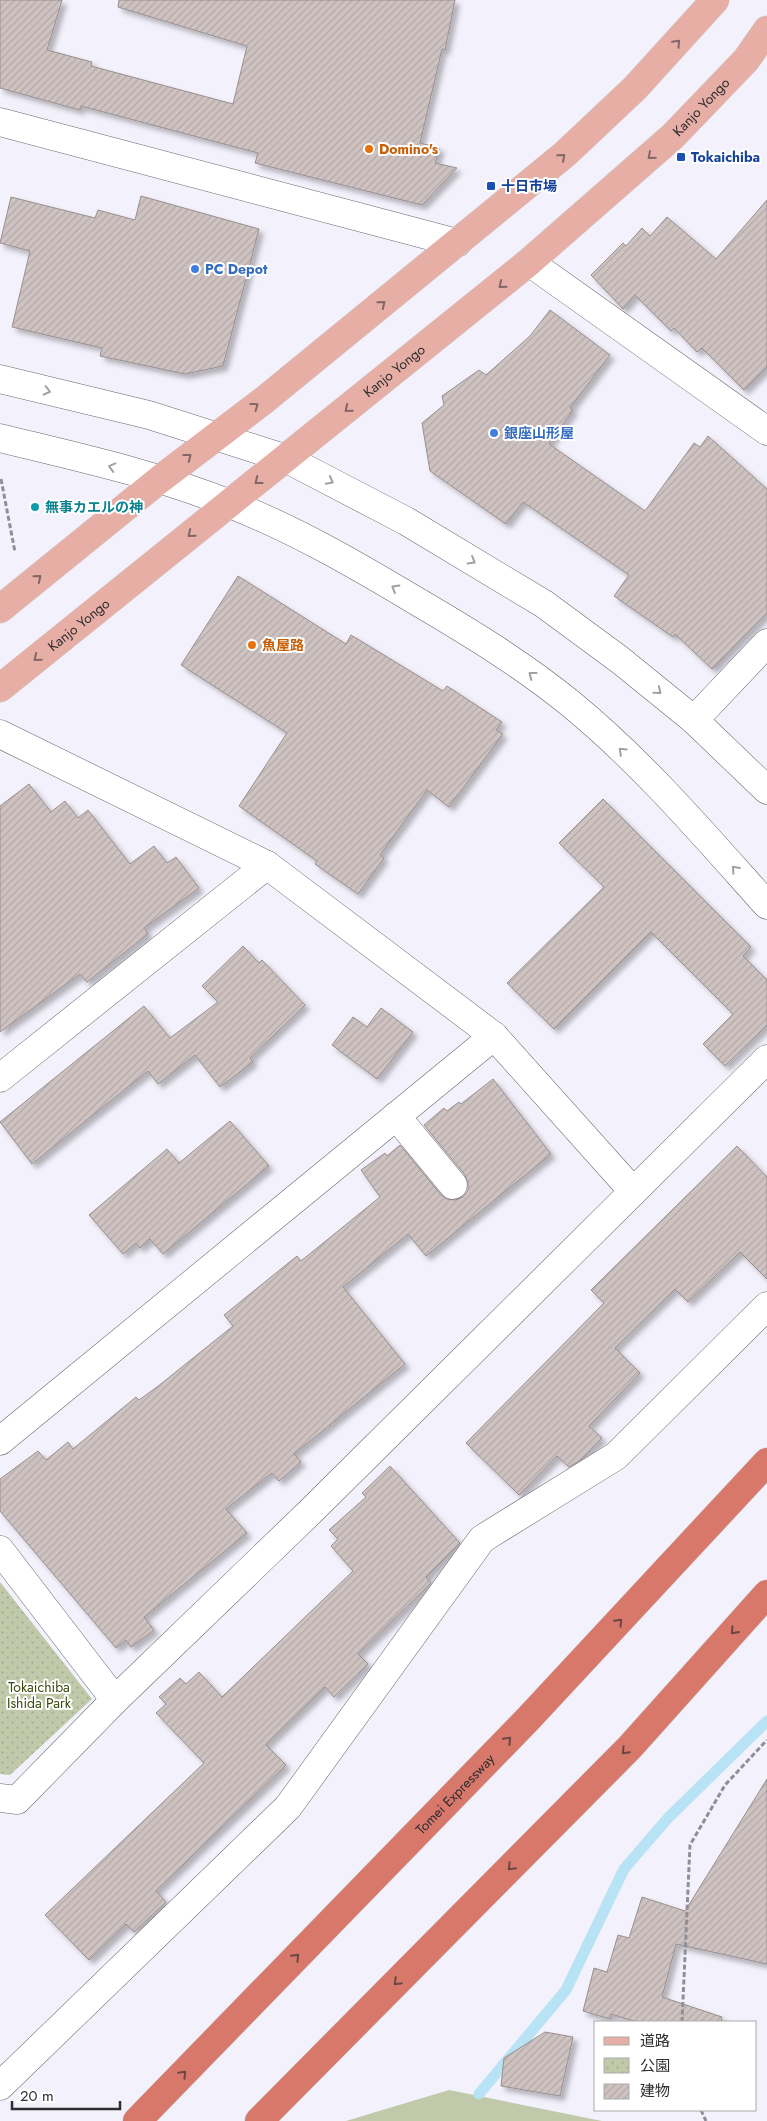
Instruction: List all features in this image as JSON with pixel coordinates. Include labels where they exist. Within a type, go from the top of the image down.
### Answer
[{"type":"highway","name":"Tomei Expressway","points":[[137,2121],[528,1719],[767,1462]]},
{"type":"highway","points":[[259,2121],[630,1747],[767,1594]]},
{"type":"main road","points":[[0,609],[159,480],[263,401],[565,154],[635,88],[715,0]]},
{"type":"main road","name":"Kanjo Yongo","points":[[0,688],[229,503],[287,459],[529,262],[673,136],[746,60],[767,30]]},
{"type":"street","points":[[0,122],[458,243]]},
{"type":"street","points":[[529,262],[767,431]]},
{"type":"street","points":[[0,379],[149,415],[287,459],[406,521],[544,604],[620,660],[694,720],[767,790]]},
{"type":"street","points":[[0,438],[159,480],[229,503],[284,527],[371,574],[495,648],[564,699],[641,769],[704,834],[767,905]]},
{"type":"street","points":[[694,720],[767,643]]},
{"type":"street","points":[[0,734],[267,865],[494,1036],[632,1190]]},
{"type":"street","points":[[0,1078],[267,865]]},
{"type":"street","points":[[0,1441],[494,1036]]},
{"type":"street","points":[[0,1798],[17,1800],[115,1700],[318,1504],[632,1190],[767,1059]]},
{"type":"street","points":[[396,1116],[453,1185]]},
{"type":"street","points":[[0,2086],[288,1807],[482,1539],[616,1456],[767,1306]]},
{"type":"street","points":[[0,1550],[115,1700]]},
{"type":"path","points":[[1,479],[16,552]]},
{"type":"path","points":[[682,2021],[690,1845],[726,1786],[767,1740]]},
{"type":"green space","name":"Tokaichiba Ishida Park","points":[[0,1582],[92,1699],[10,1775],[0,1774]]},
{"type":"green space","points":[[449,2090],[602,2121],[346,2121]]},
{"type":"building","points":[[0,0],[62,0],[47,50],[92,62],[91,66],[233,104],[247,46],[118,7],[119,0],[455,0],[445,50],[442,49],[420,143],[440,148],[435,163],[457,168],[422,205],[255,163],[258,153],[81,106],[80,110],[0,88]]},
{"type":"building","points":[[141,196],[259,229],[223,366],[185,374],[100,356],[102,348],[12,327],[30,251],[0,243],[11,197],[95,218],[98,210],[135,220]]},
{"type":"building","points":[[767,200],[767,367],[744,390],[702,348],[697,352],[674,328],[671,331],[635,295],[623,309],[591,275],[623,243],[626,246],[642,228],[650,236],[667,217],[716,259]]},
{"type":"building","points":[[550,310],[610,355],[570,408],[573,410],[549,444],[645,511],[694,443],[700,447],[708,436],[767,489],[767,613],[712,669],[675,634],[673,637],[614,596],[629,575],[523,502],[506,524],[430,471],[422,423],[444,405],[442,396],[479,370],[486,375],[530,336]]},
{"type":"building","points":[[238,576],[346,644],[351,635],[443,691],[447,686],[502,722],[496,730],[503,734],[449,807],[427,790],[380,855],[384,858],[358,894],[315,864],[317,861],[239,806],[287,733],[181,665]]},
{"type":"building","points":[[29,784],[51,812],[65,801],[78,818],[88,810],[130,864],[154,846],[167,863],[176,857],[199,888],[144,928],[148,934],[87,982],[80,974],[0,1032],[0,806]]},
{"type":"building","points":[[603,799],[751,947],[743,956],[767,980],[767,1025],[725,1066],[703,1044],[733,1014],[651,932],[554,1029],[507,983],[604,887],[559,843]]},
{"type":"building","points":[[243,946],[259,963],[262,960],[305,1005],[250,1058],[253,1062],[220,1087],[195,1055],[158,1084],[148,1071],[32,1164],[0,1122],[144,1006],[170,1038],[218,1002],[202,986]]},
{"type":"building","points":[[381,1008],[413,1032],[377,1079],[332,1045],[353,1017],[367,1027]]},
{"type":"building","points":[[493,1079],[551,1154],[426,1256],[408,1234],[343,1287],[405,1364],[294,1454],[301,1462],[279,1481],[272,1473],[226,1509],[247,1533],[144,1617],[154,1630],[131,1647],[126,1640],[116,1648],[0,1511],[0,1479],[38,1451],[46,1460],[68,1442],[73,1449],[136,1397],[139,1400],[157,1387],[233,1326],[224,1315],[297,1256],[301,1261],[380,1197],[361,1170],[385,1153],[387,1156],[400,1145],[441,1195],[447,1199],[455,1200],[463,1197],[468,1190],[465,1175],[424,1125],[444,1108],[447,1111],[459,1102],[461,1104]]},
{"type":"building","points":[[230,1121],[269,1166],[163,1254],[150,1239],[140,1248],[136,1243],[123,1254],[89,1215],[167,1149],[179,1163]]},
{"type":"building","points":[[737,1146],[767,1177],[767,1279],[740,1252],[688,1302],[675,1289],[615,1348],[640,1373],[589,1426],[602,1438],[581,1460],[569,1467],[557,1456],[519,1495],[466,1443],[604,1303],[591,1290]]},
{"type":"building","points":[[390,1466],[460,1543],[426,1577],[431,1583],[358,1654],[368,1664],[334,1697],[325,1687],[266,1745],[286,1765],[156,1891],[166,1902],[134,1932],[126,1924],[89,1960],[45,1915],[204,1763],[156,1713],[166,1704],[159,1697],[180,1678],[186,1684],[199,1672],[222,1697],[353,1571],[331,1546],[338,1539],[329,1530],[366,1497],[362,1493]]},
{"type":"building","points":[[767,1779],[767,1964],[676,1944],[662,1997],[722,2017],[721,2021],[634,2021],[611,2014],[610,2019],[583,2011],[594,1968],[607,1972],[618,1935],[629,1938],[642,1897],[685,1911]]},
{"type":"building","points":[[545,2032],[573,2037],[560,2096],[501,2086],[504,2058]]},
{"type":"waterway","points":[[479,2094],[566,1990],[624,1869],[668,1818],[767,1721]]},
{"type":"place","name":"Domino's","points":[[369,149]]},
{"type":"place","name":"Tokaichiba","points":[[681,157]]},
{"type":"place","name":"十日市場","points":[[491,186]]},
{"type":"place","name":"PC Depot","points":[[195,269]]},
{"type":"place","name":"銀座山形屋","points":[[494,433]]},
{"type":"place","name":"無事カエルの神","points":[[35,507]]},
{"type":"place","name":"魚屋路","points":[[252,645]]}]
